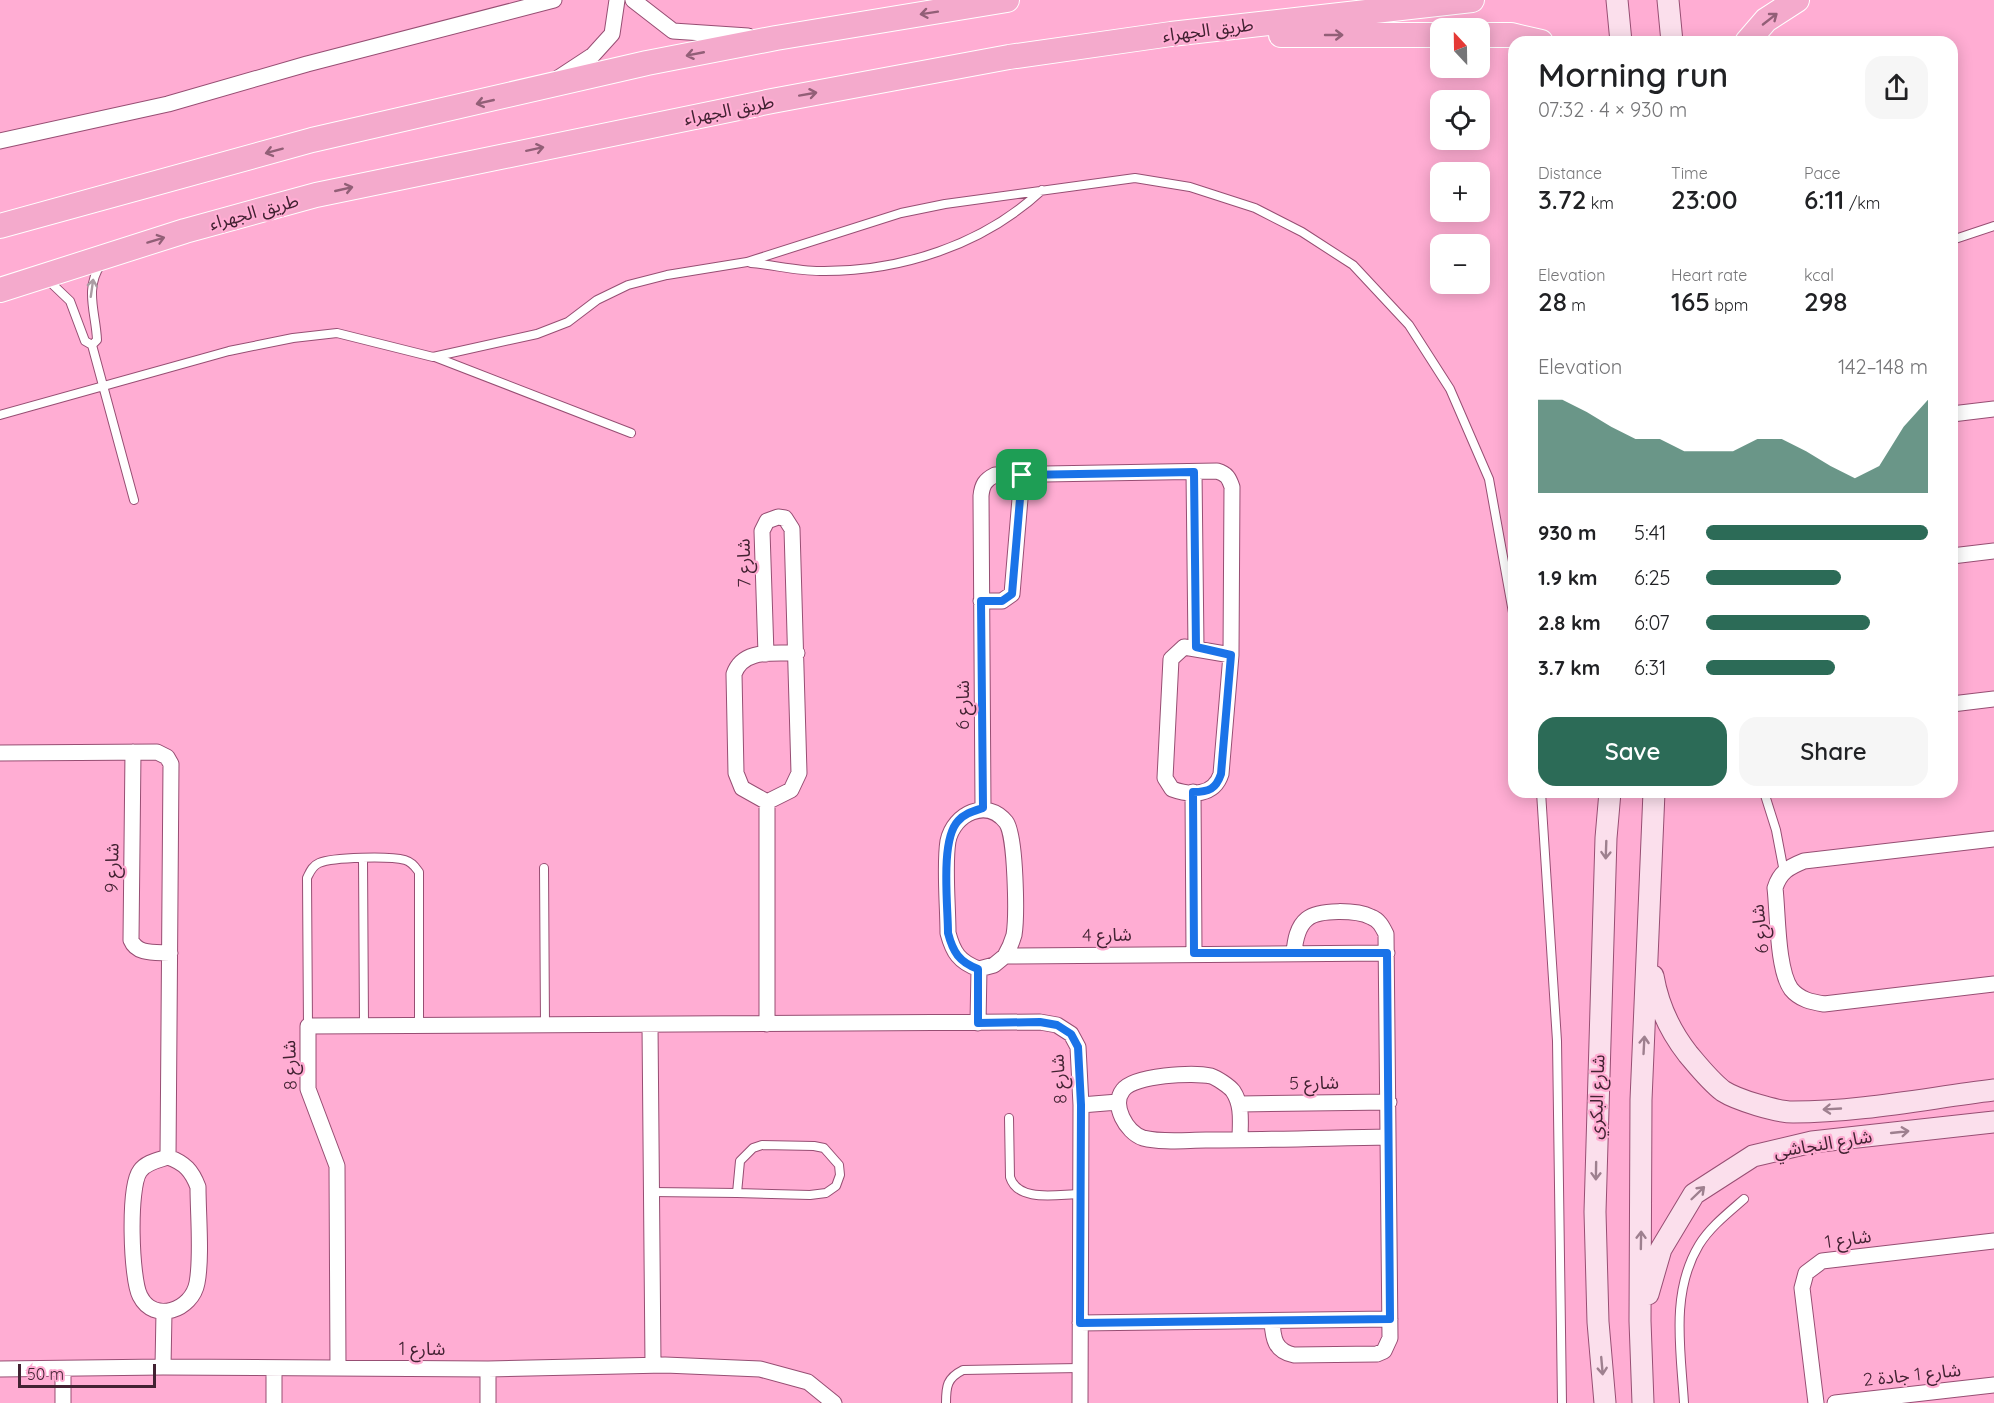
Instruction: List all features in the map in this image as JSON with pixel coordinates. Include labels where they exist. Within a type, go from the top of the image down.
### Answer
[{"type":"highway","points":[[0,226],[312,140],[543,89],[647,63],[777,38],[1007,0]]},
{"type":"highway","points":[[1291,21],[1345,0]]},
{"type":"highway","name":"طريق الجهراء","points":[[0,290],[218,222],[369,183],[772,101],[1009,57],[1171,34],[1472,0]]},
{"type":"highway","points":[[1752,36],[1766,20],[1797,0]]},
{"type":"highway","points":[[1171,34],[1430,35]]},
{"type":"highway","points":[[1490,35],[1516,36]]},
{"type":"main road","points":[[1617,0],[1620,36]]},
{"type":"main road","points":[[1668,0],[1671,36]]},
{"type":"main road","name":"شارع البكري","points":[[1605,1403],[1598,1322],[1595,1212],[1606,838],[1610,798]]},
{"type":"main road","points":[[1643,1403],[1640,1321],[1641,1100],[1654,798]]},
{"type":"main road","name":"شارع النجاشي","points":[[1648,948],[1654,986],[1665,1018],[1680,1044],[1701,1071],[1724,1092],[1791,1112],[1849,1108],[1994,1090]]},
{"type":"main road","name":"شارع النجاشي","points":[[1640,1321],[1661,1249],[1694,1194],[1753,1156],[1812,1142],[1994,1122]]},
{"type":"street","points":[[0,141],[168,104],[307,64],[554,0]]},
{"type":"street","points":[[543,89],[593,55],[612,34],[617,0]]},
{"type":"street","points":[[633,0],[673,31],[777,38]]},
{"type":"street","points":[[1958,413],[1994,409]]},
{"type":"street","name":"شارع 6","points":[[983,808],[982,486],[988,478],[995,475],[1217,471],[1226,474],[1232,487],[1231,655],[1221,774],[1217,784],[1210,790],[1193,792]]},
{"type":"street","points":[[1194,472],[1196,647]]},
{"type":"street","points":[[981,601],[1002,601],[1012,594],[1022,475]]},
{"type":"street","name":"شارع 7","points":[[766,654],[762,531],[767,522],[778,517],[784,518],[792,529],[799,773],[791,790],[767,802]]},
{"type":"street","points":[[1958,555],[1994,551]]},
{"type":"street","points":[[1194,953],[1193,792],[1172,789],[1165,778],[1171,658],[1179,648],[1196,647],[1231,655]]},
{"type":"street","points":[[767,1024],[767,802],[742,788],[736,774],[734,674],[742,660],[750,655],[796,653]]},
{"type":"street","points":[[1958,703],[1994,699]]},
{"type":"street","name":"شارع 9","points":[[133,752],[131,940],[133,945],[144,951],[170,953]]},
{"type":"street","points":[[0,753],[162,753],[171,764],[168,1157]]},
{"type":"street","points":[[978,1023],[978,969],[966,964],[951,946],[948,933],[948,842],[958,821],[969,812],[983,808],[994,811],[1006,822],[1014,843],[1014,933],[1005,956]]},
{"type":"street","points":[[1784,872],[1804,861],[1994,838]]},
{"type":"street","name":"شارع 6","points":[[1784,872],[1778,877],[1775,888],[1784,973],[1791,989],[1804,1000],[1824,1005],[1994,984]]},
{"type":"street","points":[[1272,1321],[1273,1338],[1284,1353],[1377,1354],[1388,1346],[1390,1319],[1389,1102],[1386,934],[1381,924],[1373,917],[1360,914],[1316,913],[1306,919],[1295,938],[1294,953]]},
{"type":"street","name":"شارع 4","points":[[978,969],[994,965],[1005,956],[1387,953]]},
{"type":"street","name":"شارع 8","points":[[338,1368],[336,1166],[308,1089],[308,1026],[1040,1022],[1057,1025],[1071,1034],[1078,1047],[1081,1105],[1080,1403]]},
{"type":"street","points":[[650,1025],[653,1365]]},
{"type":"street","points":[[1240,1140],[1240,1104],[1231,1089],[1212,1076],[1150,1076],[1133,1082],[1123,1090],[1118,1102],[1128,1128],[1144,1138],[1240,1140],[1388,1137]]},
{"type":"street","points":[[1081,1105],[1118,1102]]},
{"type":"street","name":"شارع 5","points":[[1240,1104],[1389,1102]]},
{"type":"street","points":[[168,1157],[182,1162],[194,1174],[198,1187],[197,1284],[190,1299],[180,1308],[164,1312],[151,1307],[141,1299],[135,1284],[134,1185],[140,1170],[152,1162],[168,1157]]},
{"type":"street","name":"شارع 1","points":[[1816,1403],[1802,1288],[1806,1273],[1822,1261],[1994,1241]]},
{"type":"street","points":[[163,1367],[164,1312]]},
{"type":"street","points":[[1080,1323],[1390,1319]]},
{"type":"street","name":"شارع 1","points":[[0,1369],[163,1367],[488,1369],[653,1365],[760,1369],[808,1382],[834,1403]]},
{"type":"street","points":[[274,1368],[274,1403]]},
{"type":"street","points":[[63,1369],[63,1403]]},
{"type":"street","points":[[488,1369],[488,1403]]},
{"type":"street","name":"شارع 1 جادة 2","points":[[1835,1403],[1994,1385]]},
{"type":"lane","points":[[433,357],[537,334],[568,322],[597,300],[628,285],[667,275],[747,262],[901,213],[1042,190],[1135,178],[1190,187],[1255,208],[1302,232],[1353,265],[1408,325],[1450,389],[1489,479],[1508,585]]},
{"type":"lane","points":[[747,262],[819,271],[879,267],[937,253],[981,234],[1020,210],[1042,190]]},
{"type":"lane","points":[[1958,238],[1994,226]]},
{"type":"lane","points":[[92,345],[96,340],[91,297],[92,284],[99,267],[111,254]]},
{"type":"lane","points":[[40,276],[58,286],[70,301],[85,341],[92,345],[134,500]]},
{"type":"lane","points":[[0,415],[229,351],[336,333],[433,357],[631,433]]},
{"type":"lane","points":[[1541,798],[1557,1041],[1562,1403]]},
{"type":"lane","points":[[1766,798],[1776,830],[1784,872]]},
{"type":"lane","points":[[363,859],[364,1024]]},
{"type":"lane","points":[[308,1026],[307,878],[316,864],[329,860],[363,859],[402,859],[415,866],[419,872],[419,1025]]},
{"type":"lane","points":[[544,868],[545,1025]]},
{"type":"lane","points":[[1009,1118],[1013,1185],[1019,1192],[1080,1194]]},
{"type":"lane","points":[[652,1191],[737,1193],[826,1193],[836,1186],[840,1175],[839,1165],[824,1148],[814,1146],[753,1148],[740,1161],[737,1193]]},
{"type":"lane","points":[[1684,1403],[1679,1327],[1682,1291],[1699,1245],[1721,1219],[1744,1199]]},
{"type":"lane","points":[[946,1403],[946,1386],[951,1377],[963,1370],[1080,1368]]},
{"type":"route","points":[[1194,472],[1196,647],[1231,655],[1221,774],[1215,787],[1207,792],[1193,792],[1194,953],[1387,953],[1390,1319],[1080,1323],[1081,1105],[1078,1047],[1071,1034],[1057,1025],[1040,1022],[978,1023],[978,969],[957,957],[948,933],[948,842],[958,821],[969,812],[983,808],[981,601],[1002,601],[1012,594],[1022,475],[1194,472]]}]
